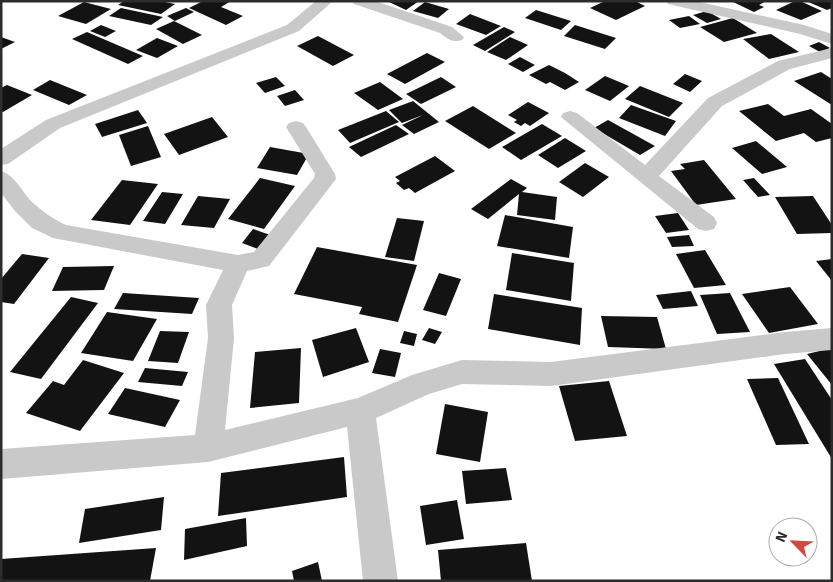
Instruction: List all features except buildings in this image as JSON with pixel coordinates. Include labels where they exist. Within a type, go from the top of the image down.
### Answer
[{"type":"street","points":[[1,159],[53,124],[293,28],[326,1]]},
{"type":"street","points":[[359,1],[446,30],[456,37]]},
{"type":"street","points":[[673,1],[804,30],[832,39]]},
{"type":"street","points":[[646,177],[715,102],[784,65],[832,53]]},
{"type":"street","points":[[570,117],[706,223]]},
{"type":"street","points":[[1,178],[40,222],[61,232],[238,264],[261,260],[325,179],[325,174],[296,127]]},
{"type":"street","points":[[208,448],[221,338],[219,304],[238,264]]},
{"type":"street","points":[[1,464],[208,448],[360,410],[422,384],[462,372],[551,374],[785,343],[832,339]]},
{"type":"street","points":[[360,410],[382,581]]}]
